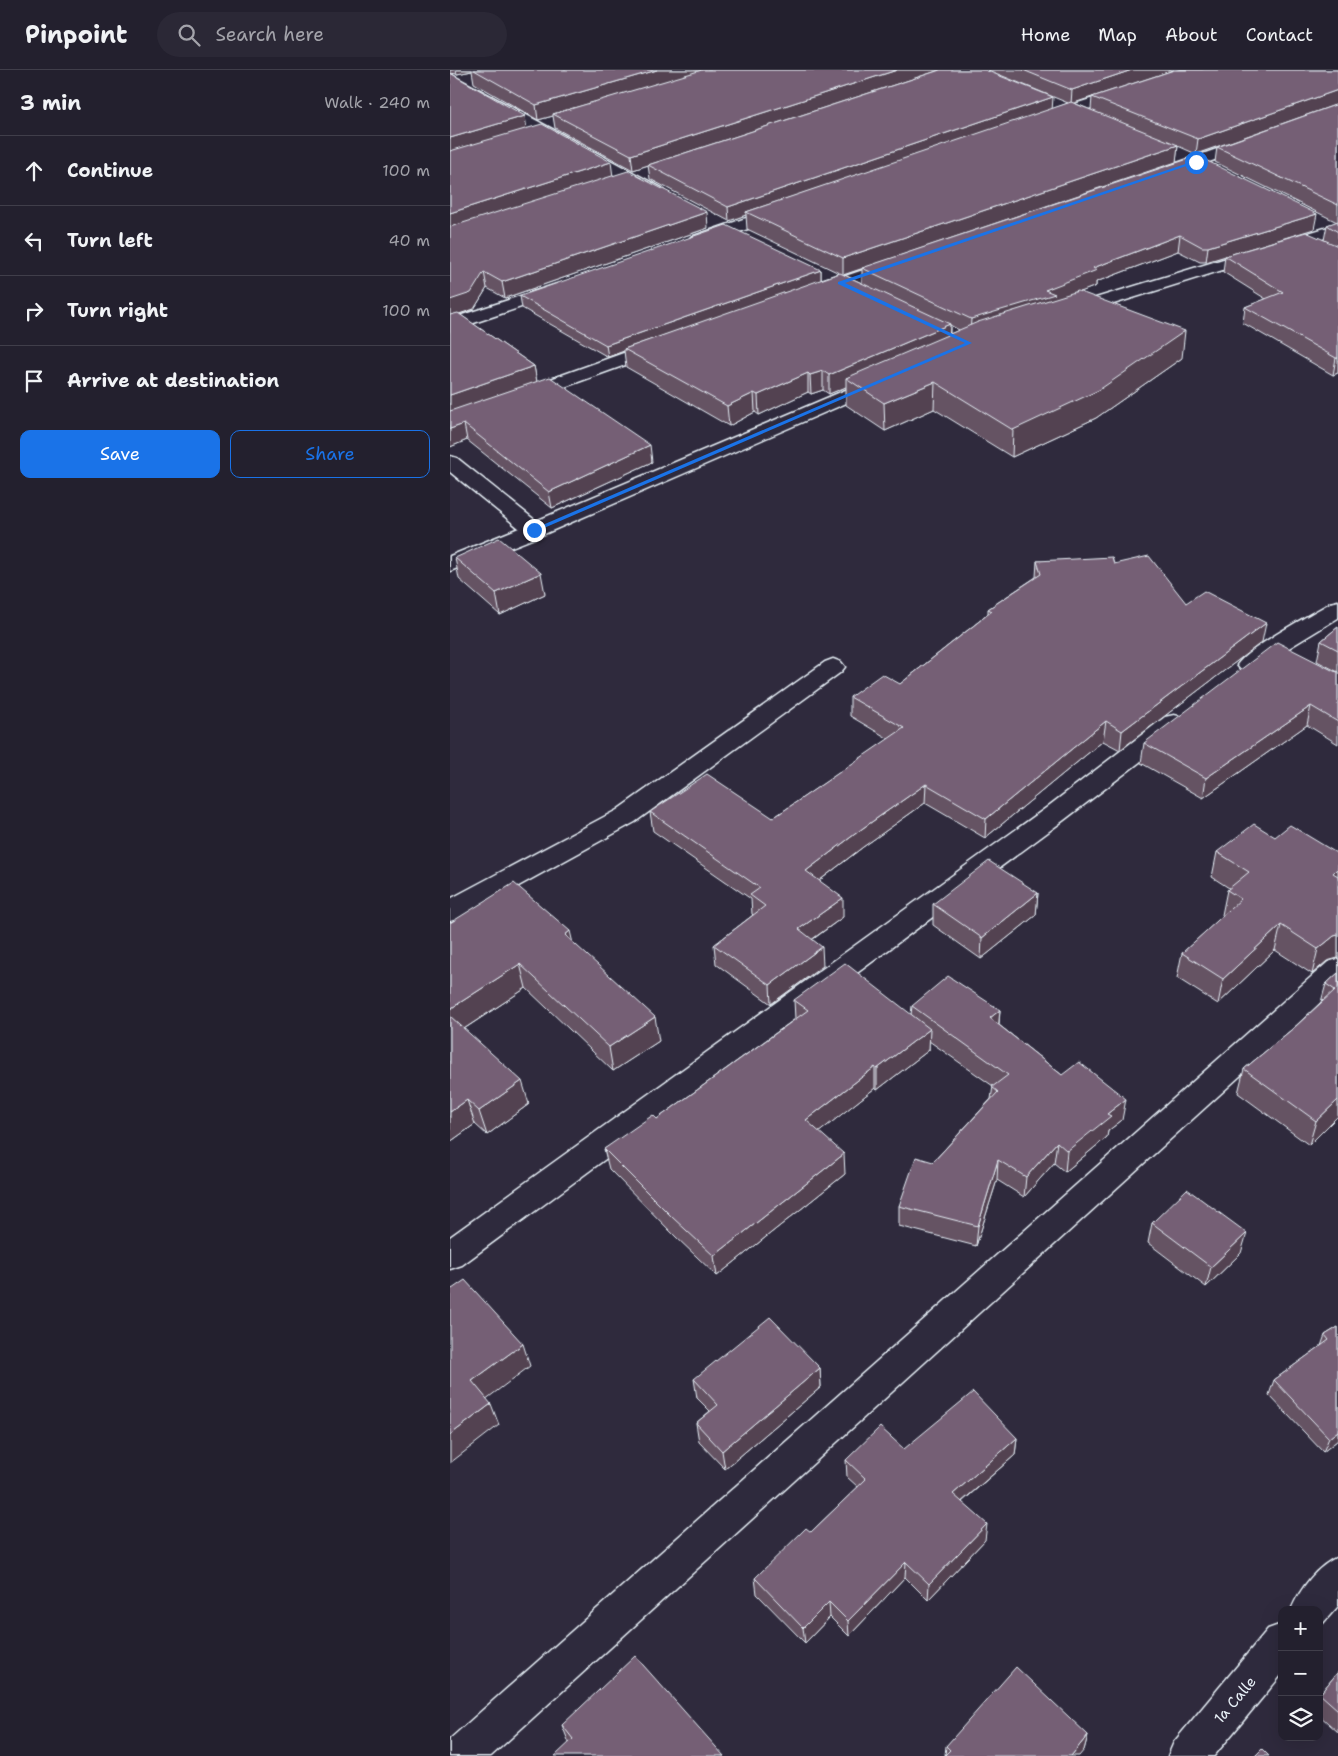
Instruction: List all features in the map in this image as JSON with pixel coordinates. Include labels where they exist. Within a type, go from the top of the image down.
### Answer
[{"type":"street","points":[[1031,124],[1194,70]]},
{"type":"street","points":[[452,85],[482,76]]},
{"type":"street","points":[[452,85],[471,90],[672,200]]},
{"type":"street","points":[[1050,104],[1086,118]]},
{"type":"street","points":[[1149,178],[1267,136]]},
{"type":"street","points":[[1178,155],[1213,171]]},
{"type":"street","points":[[613,184],[650,172]]},
{"type":"street","points":[[683,246],[795,206]]},
{"type":"street","points":[[713,221],[747,238]]},
{"type":"street","points":[[1317,222],[1336,230]]},
{"type":"street","points":[[1055,317],[1336,230]]},
{"type":"street","points":[[1304,240],[1321,249]]},
{"type":"street","points":[[804,296],[915,258]]},
{"type":"street","points":[[823,275],[858,291]]},
{"type":"street","points":[[450,325],[570,284]]},
{"type":"street","points":[[504,402],[676,341]]},
{"type":"street","points":[[450,564],[896,375]]},
{"type":"street","points":[[450,462],[534,530]]},
{"type":"street","points":[[1232,678],[1271,649],[1338,608]]},
{"type":"street","points":[[1271,649],[1296,662]]},
{"type":"street","points":[[450,911],[626,816],[833,667]]},
{"type":"street","points":[[450,1256],[1055,814],[1194,708]]},
{"type":"street","points":[[461,1756],[1338,970]]},
{"type":"street","points":[[1313,1606],[1338,1576]]},
{"type":"street","name":"1a Calle","points":[[1188,1756],[1278,1648]]},
{"type":"building","points":[[474,70],[657,70],[536,105]]},
{"type":"building","points":[[702,70],[897,70],[631,155],[553,114]]},
{"type":"building","points":[[940,70],[985,70],[1053,97],[728,207],[648,165]]},
{"type":"building","points":[[1023,70],[1132,70],[1072,90]]},
{"type":"building","points":[[1174,70],[1338,70],[1338,90],[1198,139],[1092,97]]},
{"type":"building","points":[[450,73],[525,116],[450,138]]},
{"type":"building","points":[[1071,102],[1178,145],[843,258],[746,212]]},
{"type":"building","points":[[1338,104],[1338,205],[1217,147]]},
{"type":"building","points":[[542,124],[611,162],[450,213],[450,151]]},
{"type":"building","points":[[1197,156],[1317,214],[1208,247],[1202,247],[1180,235],[1093,268],[1097,270],[1045,290],[1055,294],[971,319],[862,268]]},
{"type":"building","points":[[628,171],[707,212],[502,282],[484,272],[471,293],[450,300],[450,227]]},
{"type":"building","points":[[1338,221],[1338,232],[1327,225]]},
{"type":"building","points":[[726,225],[821,270],[606,345],[520,296]]},
{"type":"building","points":[[1306,232],[1338,246],[1338,358],[1245,307],[1283,292],[1225,256]]},
{"type":"building","points":[[840,273],[950,324],[829,375],[823,371],[810,375],[808,373],[758,395],[754,393],[727,406],[624,349]]},
{"type":"building","points":[[1078,291],[1185,331],[1099,390],[1013,430],[935,382],[884,403],[846,378],[978,322]]},
{"type":"building","points":[[458,313],[534,366],[450,395],[450,315]]},
{"type":"building","points":[[550,377],[650,445],[549,492],[464,424],[450,429],[450,411]]},
{"type":"building","points":[[499,538],[541,573],[496,593],[455,558]]},
{"type":"building","points":[[1149,556],[1186,603],[1204,591],[1266,623],[1122,731],[1106,721],[986,819],[926,784],[863,828],[806,871],[843,898],[799,929],[822,947],[770,985],[714,945],[765,906],[750,895],[760,888],[650,812],[707,774],[773,818],[904,728],[850,697],[882,674],[900,684],[992,611],[988,609],[1041,574],[1037,561],[1112,557],[1114,564]]},
{"type":"building","points":[[1338,627],[1338,650],[1321,641]]},
{"type":"building","points":[[1277,642],[1338,672],[1338,722],[1311,706],[1206,778],[1144,743]]},
{"type":"building","points":[[1254,824],[1275,837],[1290,825],[1338,854],[1338,868],[1333,873],[1338,876],[1338,935],[1318,949],[1281,925],[1223,979],[1182,953],[1241,899],[1227,890],[1249,872],[1217,852]]},
{"type":"building","points":[[989,861],[1038,893],[982,938],[933,904]]},
{"type":"building","points":[[514,883],[570,931],[565,935],[655,1017],[609,1047],[520,964],[450,1009],[450,923]]},
{"type":"building","points":[[845,963],[930,1029],[877,1069],[875,1067],[806,1120],[844,1154],[714,1256],[604,1149],[653,1115],[657,1119],[808,1010],[794,1000]]},
{"type":"building","points":[[1338,973],[1338,1100],[1316,1121],[1244,1069],[1296,1026],[1335,990],[1326,984]]},
{"type":"building","points":[[948,976],[1000,1010],[990,1018],[1062,1075],[1079,1062],[1126,1099],[1107,1114],[1111,1116],[1067,1151],[1057,1142],[1026,1177],[998,1160],[978,1226],[899,1206],[916,1157],[933,1162],[998,1092],[992,1087],[1008,1075],[912,1006]]},
{"type":"building","points":[[450,1016],[522,1081],[479,1111],[467,1100],[450,1112]]},
{"type":"building","points":[[1187,1189],[1247,1233],[1211,1267],[1152,1223]]},
{"type":"building","points":[[465,1280],[523,1344],[472,1381],[491,1404],[450,1435],[450,1287],[452,1289]]},
{"type":"building","points":[[770,1317],[820,1368],[722,1451],[696,1423],[718,1405],[694,1379]]},
{"type":"building","points":[[1338,1327],[1338,1431],[1329,1438],[1274,1380],[1329,1340],[1325,1335]]},
{"type":"building","points":[[973,1392],[1017,1438],[953,1494],[987,1524],[929,1584],[906,1562],[848,1621],[829,1602],[803,1628],[755,1578],[806,1528],[811,1532],[866,1479],[846,1460],[880,1427],[904,1449]]},
{"type":"building","points":[[635,1656],[724,1756],[555,1756],[573,1739],[562,1725]]},
{"type":"building","points":[[1016,1667],[1088,1735],[1071,1756],[944,1756],[950,1750],[946,1746]]},
{"type":"building","points":[[1338,1672],[1338,1710],[1323,1697],[1323,1690]]},
{"type":"building","points":[[1262,1749],[1269,1756],[1255,1756]]},
{"type":"route","points":[[534,530],[969,343],[840,283],[1196,162]]}]
